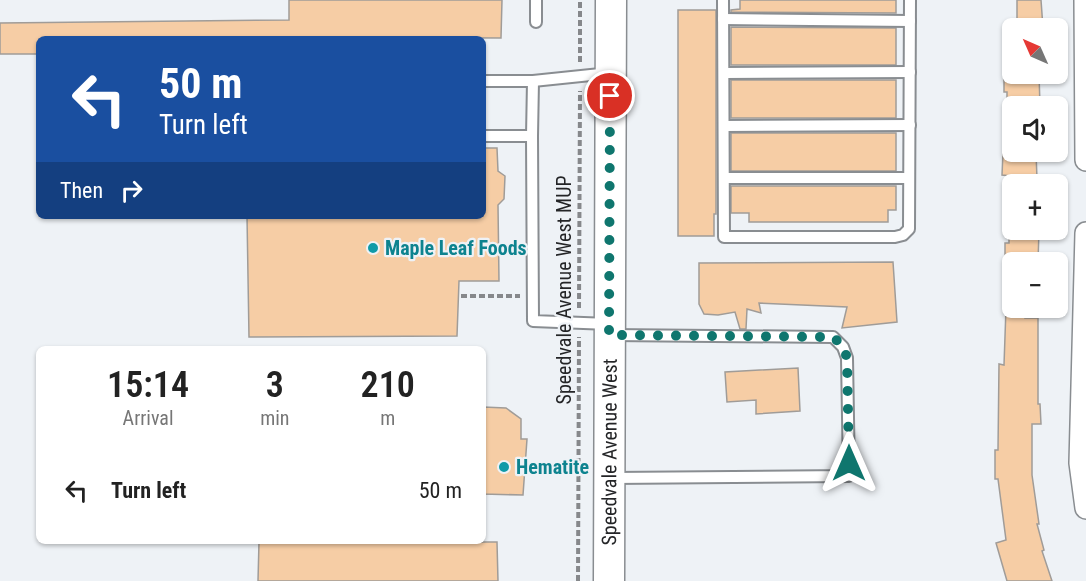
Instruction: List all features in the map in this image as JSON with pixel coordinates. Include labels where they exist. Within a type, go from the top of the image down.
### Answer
[{"type":"main road","name":"Speedvale Avenue West","points":[[609,581],[611,0]]},
{"type":"street","points":[[1085,0],[1086,160]]},
{"type":"street","points":[[1086,233],[1083,463],[1086,508]]},
{"type":"lane","points":[[536,0],[536,22]]},
{"type":"lane","points":[[723,0],[724,237],[903,235],[909,229],[910,0]]},
{"type":"lane","points":[[723,19],[910,21]]},
{"type":"lane","points":[[724,73],[910,72]]},
{"type":"lane","points":[[486,81],[533,81],[610,74]]},
{"type":"lane","points":[[533,81],[533,321],[579,323],[609,330],[833,337],[843,346],[847,358],[849,476],[609,478]]},
{"type":"lane","points":[[724,126],[910,126]]},
{"type":"lane","points":[[486,136],[532,136]]},
{"type":"lane","points":[[724,178],[909,178]]},
{"type":"path","name":"Speedvale Avenue West MUP","points":[[578,581],[580,0]]},
{"type":"path","points":[[461,297],[533,296]]},
{"type":"building","points":[[289,0],[502,0],[501,38],[486,38],[486,36],[36,36],[36,54],[0,54],[0,23],[289,20]]},
{"type":"building","points":[[740,0],[896,0],[896,13],[731,12],[731,10],[740,9]]},
{"type":"building","points":[[1017,0],[1041,0],[1042,18],[1017,18]]},
{"type":"building","points":[[678,10],[716,10],[716,214],[714,214],[714,236],[678,236]]},
{"type":"building","points":[[731,27],[896,28],[896,65],[731,65]]},
{"type":"building","points":[[731,80],[896,80],[896,118],[731,118]]},
{"type":"building","points":[[1004,84],[1039,84],[1040,96],[1007,96],[1007,92],[1004,92]]},
{"type":"building","points":[[731,133],[896,133],[896,171],[731,171]]},
{"type":"building","name":"Maple Leaf Foods","points":[[486,148],[497,148],[498,171],[505,176],[504,199],[498,205],[499,281],[459,281],[457,336],[249,337],[247,219],[486,219]]},
{"type":"building","points":[[1003,162],[1036,162],[1037,174],[1002,174]]},
{"type":"building","points":[[731,186],[896,186],[896,210],[888,210],[888,222],[749,222],[749,213],[731,213]]},
{"type":"building","points":[[1009,240],[1039,240],[1038,252],[1005,252],[1005,243],[1009,243]]},
{"type":"building","points":[[893,262],[897,322],[842,328],[847,307],[759,303],[761,313],[747,309],[746,329],[740,329],[735,312],[718,315],[704,314],[699,304],[699,263]]},
{"type":"building","points":[[1006,318],[1038,318],[1038,404],[1040,404],[1041,424],[1032,424],[1032,475],[1039,524],[1037,524],[1044,550],[1042,551],[1052,581],[1007,581],[996,543],[1006,540],[998,479],[995,479],[995,450],[998,450],[999,364],[1004,365]]},
{"type":"building","points":[[798,368],[800,411],[756,414],[756,400],[727,402],[725,372]]},
{"type":"building","points":[[486,407],[506,408],[521,419],[521,439],[527,439],[523,495],[486,494]]},
{"type":"building","name":"Hematite","points":[[486,542],[497,542],[498,581],[258,581],[259,544],[486,544]]},
{"type":"place","name":"Maple Leaf Foods","points":[[373,248]]},
{"type":"place","name":"Hematite","points":[[504,467]]},
{"type":"route","points":[[610,96],[609,335],[833,337],[843,346],[847,358],[849,463]]}]
